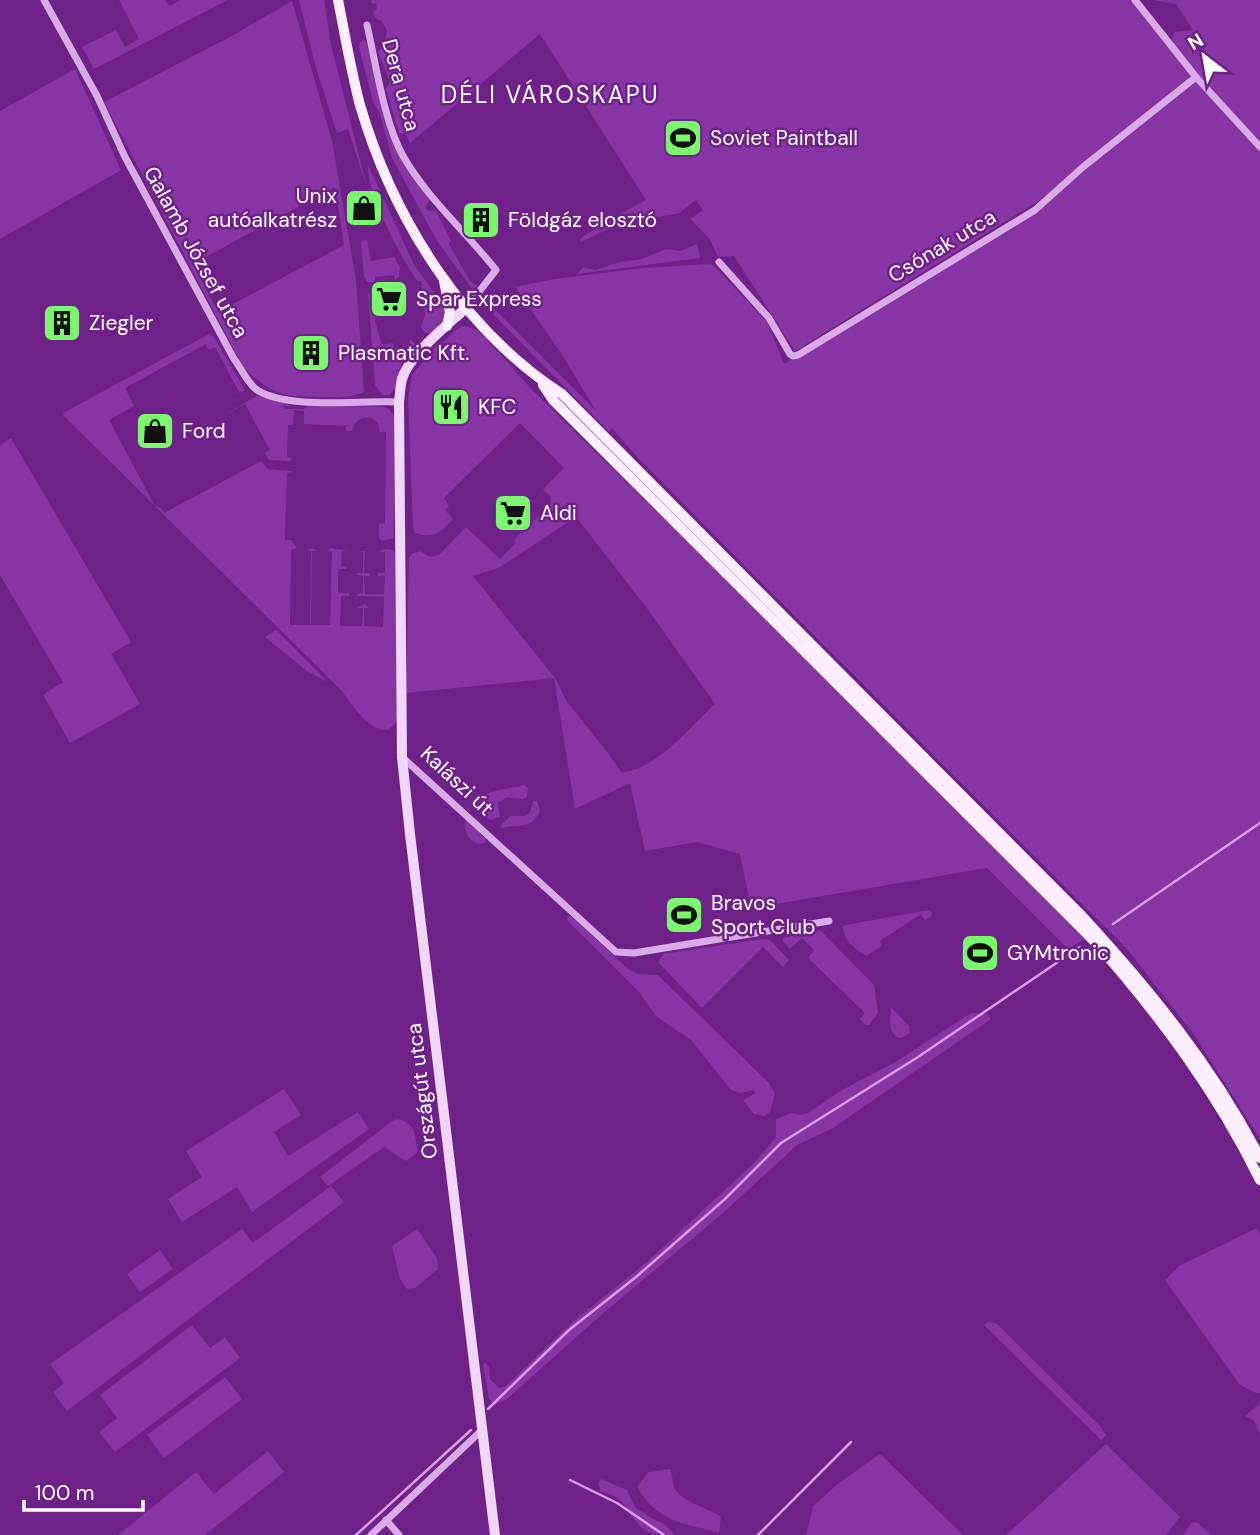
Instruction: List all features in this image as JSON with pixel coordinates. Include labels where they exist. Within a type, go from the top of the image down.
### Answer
[{"type":"main road","points":[[338,0],[355,84],[379,160],[407,220],[467,307],[539,379],[562,394],[1125,962],[1192,1046],[1260,1158]]},
{"type":"main road","points":[[443,275],[450,312],[447,326]]},
{"type":"main road","name":"Kalászi út","points":[[402,757],[399,402],[402,378],[408,366],[467,307]]},
{"type":"main road","points":[[539,379],[553,400],[1096,943],[1145,1000],[1194,1066],[1235,1130],[1260,1180]]},
{"type":"main road","name":"Országút utca","points":[[402,757],[495,1535]]},
{"type":"street","name":"Galamb József utca","points":[[44,0],[234,359],[254,388],[277,398],[299,402],[399,402]]},
{"type":"street","points":[[1135,0],[1189,70],[1260,147]]},
{"type":"street","name":"Dera utca","points":[[367,25],[391,124],[402,154],[415,174],[496,270],[467,307]]},
{"type":"street","name":"Csónak utca","points":[[719,262],[769,318],[790,354],[798,355],[1035,210],[1083,167],[1196,77]]},
{"type":"street","name":"Kalászi út","points":[[402,757],[616,952],[634,953],[829,921]]},
{"type":"street","points":[[370,1535],[481,1425]]},
{"type":"street","points":[[386,1520],[399,1535]]},
{"type":"shaded area","points":[[119,0],[165,0],[169,6],[181,0],[228,0],[94,69],[82,47],[116,30],[125,47],[139,39]]},
{"type":"shaded area","points":[[299,0],[324,0],[331,45],[367,188],[348,129],[337,133],[316,68]]},
{"type":"shaded area","points":[[371,0],[1134,0],[1171,45],[1174,32],[1193,30],[1176,4],[1153,0],[1260,0],[1260,1139],[1195,1036],[1128,950],[639,459],[612,428],[609,432],[482,303],[482,299],[487,297],[489,303],[596,411],[563,356],[515,287],[554,279],[643,268],[712,264],[767,322],[784,364],[1038,210],[1193,77],[1040,200],[795,351],[734,256],[718,257],[709,238],[690,219],[703,210],[696,200],[679,213],[643,220],[630,219],[581,242],[580,239],[608,220],[646,200],[540,34],[410,143],[405,134],[399,133],[386,89],[390,82],[378,52],[384,45],[387,30],[381,21],[374,17],[376,3],[372,4]]},
{"type":"shaded area","points":[[292,1],[332,141],[356,280],[364,392],[342,397],[281,393],[263,384],[243,367],[104,102],[228,38]],"holes":[[[335,187],[344,245],[218,312],[193,264]]]},
{"type":"shaded area","points":[[363,40],[366,41],[393,138],[429,196],[430,200],[425,207],[428,211],[436,211],[451,241],[449,244],[470,281],[477,286],[473,290],[437,241],[392,158],[380,114],[373,102],[359,47]]},
{"type":"shaded area","points":[[75,69],[121,170],[0,239],[0,111]]},
{"type":"shaded area","points":[[368,165],[414,265],[445,307],[444,318],[431,333],[425,333],[421,328],[425,315],[421,281],[417,281],[410,270],[386,224],[373,192]]},
{"type":"shaded area","points":[[367,240],[371,261],[394,257],[400,267],[399,277],[395,280],[394,275],[375,277],[375,282],[367,282],[361,241]]},
{"type":"shaded area","points":[[697,244],[700,258],[577,274],[583,267],[595,270],[642,259],[666,249],[680,251]]},
{"type":"shaded area","points":[[368,292],[374,299],[375,321],[382,345],[393,343],[394,348],[409,346],[410,339],[417,345],[402,363],[396,384],[389,395],[382,395],[375,385]]},
{"type":"shaded area","points":[[461,327],[478,330],[535,393],[686,540],[1084,939],[1068,949],[987,868],[751,908],[740,854],[697,842],[645,851],[630,783],[575,809],[554,678],[406,693],[409,558],[420,551],[430,557],[439,555],[466,527],[500,559],[516,543],[514,540],[551,504],[550,496],[543,489],[564,468],[520,423],[444,498],[449,506],[445,510],[453,519],[441,531],[432,535],[415,533],[408,398],[412,375],[436,346]],"holes":[[[576,517],[646,607],[715,704],[661,755],[636,769],[622,773],[567,702],[555,678],[473,576],[500,567]]]},
{"type":"shaded area","points":[[209,334],[213,336],[245,390],[234,395],[239,392],[215,347],[209,350],[206,344],[125,388],[134,406],[109,420],[155,506],[161,508],[164,513],[261,461],[268,469],[293,472],[287,473],[285,540],[291,540],[297,548],[291,550],[290,625],[310,625],[311,551],[306,550],[312,548],[318,551],[312,551],[311,625],[330,625],[332,551],[327,551],[331,548],[348,551],[342,551],[341,566],[347,567],[346,569],[338,569],[338,593],[349,593],[349,596],[341,596],[340,626],[362,626],[363,608],[356,608],[365,604],[369,608],[364,608],[364,626],[383,627],[384,597],[357,596],[363,593],[363,576],[357,573],[363,573],[363,552],[358,551],[365,551],[364,573],[370,573],[370,576],[364,576],[365,594],[384,594],[385,576],[378,576],[378,573],[385,573],[385,552],[379,552],[387,549],[395,553],[397,713],[396,722],[388,730],[374,727],[367,722],[341,690],[64,416],[63,413]]},
{"type":"shaded area","points":[[258,395],[291,407],[282,405],[285,409],[304,409],[310,405],[389,409],[395,418],[394,538],[382,541],[379,538],[379,524],[385,523],[386,432],[380,432],[378,423],[370,418],[362,418],[356,422],[352,431],[346,431],[346,426],[304,424],[304,411],[294,410],[293,425],[288,425],[287,457],[293,458],[290,461],[269,460],[265,453],[270,450],[245,404],[221,417]]},
{"type":"shaded area","points":[[11,438],[131,642],[111,654],[140,704],[70,743],[43,695],[63,682],[0,575],[0,445]]},
{"type":"shaded area","points":[[276,630],[328,682],[308,672],[265,637]]},
{"type":"shaded area","points":[[524,785],[528,788],[527,797],[507,797],[498,803],[500,817],[490,820],[481,810],[479,803],[489,793]]},
{"type":"shaded area","points":[[533,801],[537,801],[540,810],[534,821],[524,825],[500,826],[510,816],[530,813]]},
{"type":"shaded area","points":[[466,820],[486,839],[485,843],[478,844],[469,837],[465,828]]},
{"type":"shaded area","points":[[929,910],[932,912],[931,917],[925,920],[921,914],[880,941],[882,946],[866,956],[850,944],[843,931],[843,926],[846,925]]},
{"type":"shaded area","points":[[568,916],[628,969],[638,974],[658,975],[769,1083],[775,1094],[770,1112],[765,1116],[754,1114],[743,1100],[756,1093],[753,1090],[741,1093],[731,1090],[691,1040],[657,1017],[639,992],[567,920]]},
{"type":"shaded area","points":[[820,930],[874,985],[878,1013],[869,1025],[865,1025],[860,1019],[865,1013],[808,958],[814,950],[802,938],[790,949],[783,941],[783,938]]},
{"type":"shaded area","points":[[770,940],[789,960],[783,967],[763,947],[702,1008],[658,962],[663,954]]},
{"type":"shaded area","points":[[891,1007],[909,1026],[910,1033],[901,1038],[896,1037],[891,1030]]},
{"type":"shaded area","points":[[971,1013],[987,1014],[991,1019],[833,1128],[797,1145],[723,1213],[600,1316],[506,1400],[494,1405],[489,1398],[483,1364],[486,1363],[489,1367],[490,1379],[499,1388],[506,1386],[575,1320],[647,1262],[755,1162],[776,1137],[776,1119],[792,1113],[808,1113],[842,1090],[897,1061]]},
{"type":"shaded area","points":[[284,1089],[301,1115],[274,1132],[288,1156],[358,1112],[369,1129],[252,1212],[237,1187],[182,1222],[168,1199],[202,1177],[186,1151]]},
{"type":"shaded area","points":[[397,1119],[411,1127],[418,1152],[406,1161],[384,1147],[328,1186],[320,1177],[392,1121]]},
{"type":"shaded area","points":[[331,1186],[344,1202],[67,1411],[53,1392],[64,1383],[50,1364],[242,1229],[253,1243]]},
{"type":"shaded area","points":[[1257,1228],[1260,1235],[1260,1393],[1240,1385],[1165,1280],[1179,1266]]},
{"type":"shaded area","points":[[417,1229],[437,1258],[438,1269],[415,1288],[407,1289],[400,1279],[392,1246]]},
{"type":"shaded area","points":[[160,1250],[173,1269],[140,1292],[127,1274]]},
{"type":"shaded area","points":[[988,1322],[996,1323],[1100,1426],[1106,1435],[1101,1440],[984,1325]]},
{"type":"shaded area","points":[[192,1325],[210,1348],[225,1337],[240,1358],[115,1452],[99,1432],[117,1418],[100,1395]]},
{"type":"shaded area","points":[[225,1377],[242,1399],[164,1458],[147,1435]]},
{"type":"shaded area","points":[[1260,1403],[1260,1435],[1254,1421],[1245,1416]]},
{"type":"shaded area","points":[[1106,1444],[1180,1517],[1166,1535],[1006,1535]]},
{"type":"shaded area","points":[[268,1451],[284,1472],[205,1535],[118,1535],[196,1472],[214,1494]]},
{"type":"shaded area","points":[[880,1454],[963,1535],[806,1535],[813,1506],[839,1483]]},
{"type":"shaded area","points":[[670,1469],[676,1491],[692,1503],[721,1517],[719,1533],[672,1519],[653,1508],[645,1499],[637,1487],[649,1472]]},
{"type":"shaded area","points":[[601,1479],[627,1490],[635,1507],[664,1524],[675,1535],[655,1534],[641,1528],[620,1500],[600,1492]]},
{"type":"shaded area","points":[[1192,1522],[1198,1523],[1211,1535],[1183,1535]]},
{"type":"waterway","points":[[1113,924],[1260,823]]},
{"type":"waterway","points":[[488,1409],[569,1330],[636,1277],[725,1199],[781,1143],[918,1057],[1080,947]]},
{"type":"waterway","points":[[356,1535],[471,1430]]},
{"type":"waterway","points":[[758,1535],[851,1442]]},
{"type":"waterway","points":[[570,1480],[617,1503],[664,1535]]},
{"type":"place","name":"Soviet Paintball","points":[[683,138]]},
{"type":"place","name":"Unix autóalkatrész","points":[[364,208]]},
{"type":"place","name":"Földgáz elosztó","points":[[481,220]]},
{"type":"place","name":"Spar Express","points":[[389,299]]},
{"type":"place","name":"Ziegler","points":[[62,323]]},
{"type":"place","name":"Plasmatic Kft.","points":[[311,353]]},
{"type":"place","name":"KFC","points":[[451,407]]},
{"type":"place","name":"Ford","points":[[155,431]]},
{"type":"place","name":"Aldi","points":[[513,513]]},
{"type":"place","name":"Bravos Sport Club","points":[[684,915]]},
{"type":"place","name":"GYMtronic","points":[[980,953]]},
{"type":"district","name":"DÉLI VÁROSKAPU","points":[[550,95]]}]
